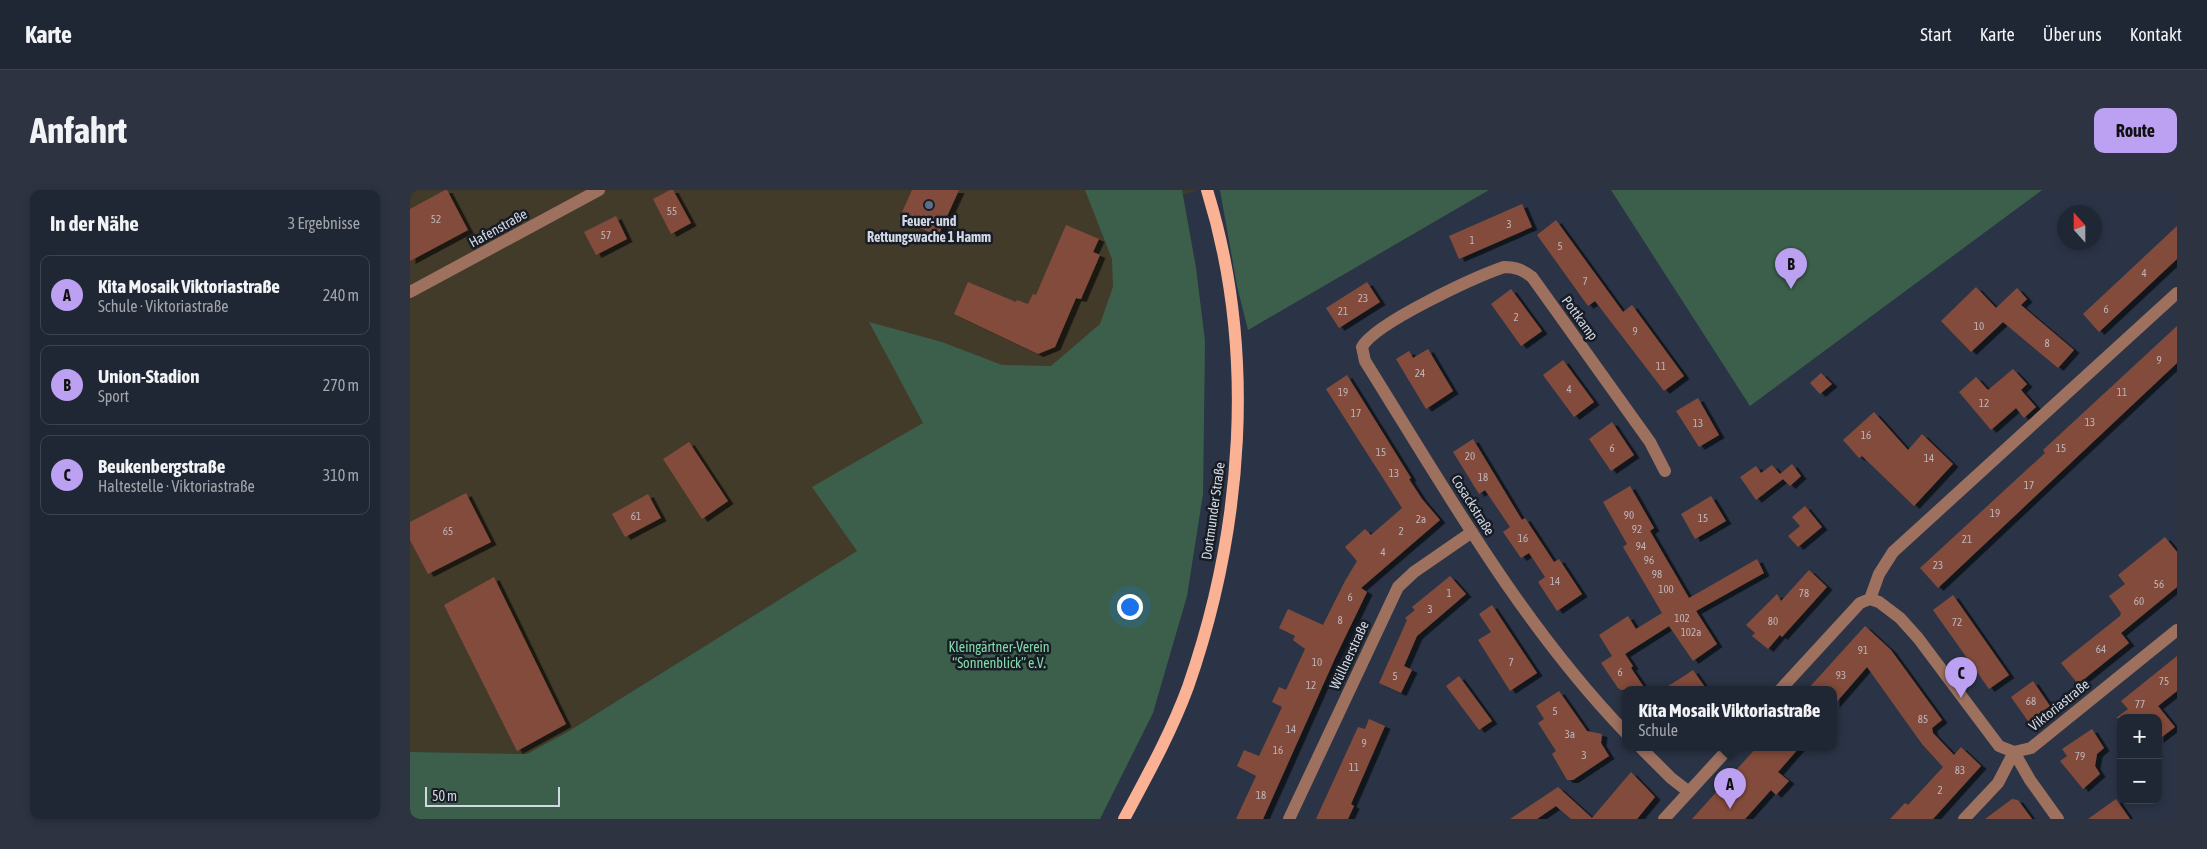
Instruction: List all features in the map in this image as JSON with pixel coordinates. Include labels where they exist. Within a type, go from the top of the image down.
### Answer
[{"type":"main road","name":"Dortmunder Straße","points":[[1124,819],[1165,740],[1190,680],[1206,629],[1219,575],[1235,479],[1237,431],[1236,353],[1226,263],[1207,190]]},
{"type":"street","name":"Hafenstraße","points":[[410,292],[599,190]]},
{"type":"street","name":"Pottkamp","points":[[1429,300],[1504,267],[1514,267],[1523,270],[1532,277],[1650,442],[1665,471]]},
{"type":"street","points":[[1870,599],[1880,574],[1893,552],[2177,293]]},
{"type":"street","name":"Cosackstraße","points":[[1429,300],[1372,336],[1362,347],[1363,354],[1472,532],[1521,605],[1603,709],[1622,728]]},
{"type":"street","name":"Wüllnerstraße","points":[[1289,819],[1398,587],[1414,572],[1472,532]]},
{"type":"street","points":[[1784,686],[1860,603],[1870,599],[1879,602],[1900,618],[1918,638],[1999,746],[2014,752],[2030,780],[2058,819]]},
{"type":"street","name":"Viktoriastraße","points":[[2014,752],[2030,748],[2177,630]]},
{"type":"street","points":[[1644,751],[1671,778],[1689,792]]},
{"type":"street","points":[[1664,819],[1726,751]]},
{"type":"street","points":[[1964,819],[1998,783],[2014,752]]},
{"type":"shaded area","points":[[410,190],[1197,190],[1183,195],[1196,268],[963,485],[569,731],[528,754],[410,752]]},
{"type":"green space","name":"Kleingärtner-Verein “Sonnenblick” e.V.","points":[[1085,190],[1182,190],[1196,268],[1205,341],[1203,494],[1187,596],[1153,713],[1100,819],[410,819],[410,752],[527,754],[569,731],[857,551],[812,487],[923,423],[869,322],[942,342],[1002,365],[1051,366],[1100,324],[1113,287],[1112,259]]},
{"type":"green space","points":[[1220,190],[1489,190],[1248,330],[1237,286]]},
{"type":"green space","points":[[1611,190],[2042,190],[1750,406]]},
{"type":"building","points":[[447,190],[468,230],[410,261],[410,209]]},
{"type":"building","points":[[673,190],[691,223],[671,234],[653,199]]},
{"type":"building","name":"Feuer- und Rettungswache 1 Hamm","points":[[912,190],[959,190],[938,236],[899,219]]},
{"type":"building","points":[[1522,204],[1532,227],[1459,259],[1449,236]]},
{"type":"building","points":[[616,216],[627,239],[596,255],[584,232]]},
{"type":"building","points":[[1556,220],[1623,312],[1632,305],[1684,376],[1664,391],[1595,301],[1588,306],[1537,235]]},
{"type":"building","points":[[1066,225],[1099,239],[1093,252],[1100,255],[1081,299],[1076,298],[1055,347],[1038,354],[954,314],[968,282],[1016,302],[1017,300],[1028,304],[1033,294],[1036,295]]},
{"type":"building","points":[[2177,226],[2177,259],[2099,332],[2083,314]]},
{"type":"building","points":[[1367,282],[1380,302],[1339,328],[1326,308]]},
{"type":"building","points":[[1976,287],[1996,308],[2017,288],[2027,299],[2021,305],[2074,350],[2058,368],[2003,322],[1971,352],[1941,321]]},
{"type":"building","points":[[1511,289],[1542,331],[1521,346],[1491,304]]},
{"type":"building","points":[[2177,326],[2177,363],[1938,588],[1920,568],[2045,453],[2043,450]]},
{"type":"building","points":[[1428,349],[1453,391],[1426,409],[1396,359],[1409,351],[1413,358]]},
{"type":"building","points":[[1563,360],[1594,402],[1574,417],[1543,375]]},
{"type":"building","points":[[2013,369],[2027,384],[2021,390],[2036,407],[2024,418],[2016,408],[1991,430],[1959,392],[1976,377],[1988,390]]},
{"type":"building","points":[[1821,373],[1832,384],[1820,394],[1810,383]]},
{"type":"building","points":[[1347,375],[1411,478],[1409,479],[1422,499],[1440,520],[1361,588],[1367,592],[1336,656],[1263,819],[1236,819],[1256,776],[1237,766],[1244,750],[1259,756],[1282,707],[1272,702],[1279,687],[1286,690],[1305,649],[1293,640],[1295,636],[1279,628],[1288,609],[1323,625],[1357,561],[1345,547],[1365,529],[1371,535],[1402,508],[1326,389]]},
{"type":"building","points":[[1698,398],[1719,435],[1699,447],[1676,411]]},
{"type":"building","points":[[1874,412],[1908,450],[1922,434],[1953,464],[1914,506],[1862,456],[1859,458],[1843,440]]},
{"type":"building","points":[[1612,422],[1634,455],[1611,471],[1589,439]]},
{"type":"building","points":[[1473,439],[1522,520],[1525,518],[1554,562],[1559,559],[1582,594],[1557,611],[1538,582],[1545,577],[1529,553],[1521,558],[1503,532],[1510,527],[1485,490],[1479,494],[1453,452]]},
{"type":"building","points":[[689,442],[728,501],[702,519],[663,459]]},
{"type":"building","points":[[1792,464],[1801,476],[1790,486],[1783,479],[1756,500],[1740,477],[1756,466],[1761,473],[1772,465],[1780,474]]},
{"type":"building","points":[[1630,486],[1654,528],[1650,531],[1689,598],[1757,559],[1764,573],[1696,611],[1717,644],[1693,661],[1669,626],[1625,654],[1633,666],[1631,668],[1643,686],[1622,686],[1622,690],[1618,688],[1601,663],[1612,656],[1599,635],[1628,616],[1636,629],[1662,613],[1623,547],[1627,544],[1603,502]]},
{"type":"building","points":[[466,493],[491,542],[428,574],[410,540],[410,522]]},
{"type":"building","points":[[648,494],[661,518],[625,537],[612,514]]},
{"type":"building","points":[[1711,496],[1726,521],[1695,539],[1681,514]]},
{"type":"building","points":[[1805,506],[1822,527],[1798,547],[1788,536],[1800,526],[1792,517]]},
{"type":"building","points":[[2165,537],[2177,552],[2177,587],[2121,633],[2129,643],[2078,684],[2061,663],[2120,616],[2121,613],[2109,596],[2125,584],[2118,575]]},
{"type":"building","points":[[1809,570],[1827,587],[1782,637],[1780,635],[1768,649],[1752,636],[1755,633],[1746,625],[1777,594],[1781,601]]},
{"type":"building","points":[[1450,576],[1466,594],[1417,636],[1404,666],[1412,670],[1401,693],[1379,683],[1407,620],[1405,618],[1415,610],[1412,607]]},
{"type":"building","points":[[494,577],[566,724],[517,751],[444,605]]},
{"type":"building","points":[[1953,595],[2009,675],[1989,689],[1933,610]]},
{"type":"building","points":[[1492,605],[1537,673],[1510,691],[1478,640],[1491,632],[1479,614]]},
{"type":"building","points":[[1865,626],[1891,650],[1942,720],[1932,728],[1933,733],[1954,755],[1961,747],[1981,766],[1933,819],[1890,819],[1905,803],[1908,805],[1943,767],[1922,744],[1867,667],[1837,702],[1837,686],[1811,686]]},
{"type":"building","points":[[2177,656],[2177,691],[2158,706],[2175,727],[2162,737],[2162,714],[2121,714],[2128,709],[2121,701]]},
{"type":"building","points":[[1693,670],[1704,686],[1668,686]]},
{"type":"building","points":[[1459,676],[1492,721],[1479,730],[1446,686]]},
{"type":"building","points":[[2033,681],[2050,706],[2028,721],[2011,697]]},
{"type":"building","points":[[1559,691],[1587,731],[1602,734],[1601,743],[1609,756],[1573,780],[1567,780],[1552,754],[1556,751],[1538,723],[1544,719],[1536,706]]},
{"type":"building","points":[[1369,719],[1385,726],[1351,804],[1354,806],[1348,819],[1316,819],[1358,727],[1365,729]]},
{"type":"building","points":[[2092,729],[2104,748],[2097,754],[2095,766],[2100,774],[2083,789],[2060,761],[2067,756],[2062,749]]},
{"type":"building","points":[[1753,751],[1796,751],[1778,772],[1789,781],[1776,795],[1771,790],[1745,819],[1692,819]]},
{"type":"building","points":[[1631,772],[1655,797],[1637,819],[1571,819],[1556,806],[1537,819],[1510,819],[1558,787],[1592,818]]},
{"type":"building","points":[[2012,799],[2018,800],[2032,819],[1985,819]]},
{"type":"building","points":[[2116,799],[2117,804],[2120,804],[2130,819],[2088,819]]},
{"type":"place","name":"Feuer- und Rettungswache 1 Hamm","points":[[929,205]]},
{"type":"place","name":"Union-Stadion","points":[[1791,289]]},
{"type":"place","name":"Beukenbergstraße","points":[[1961,698]]},
{"type":"place","name":"Kita Mosaik Viktoriastraße","points":[[1730,809]]}]
